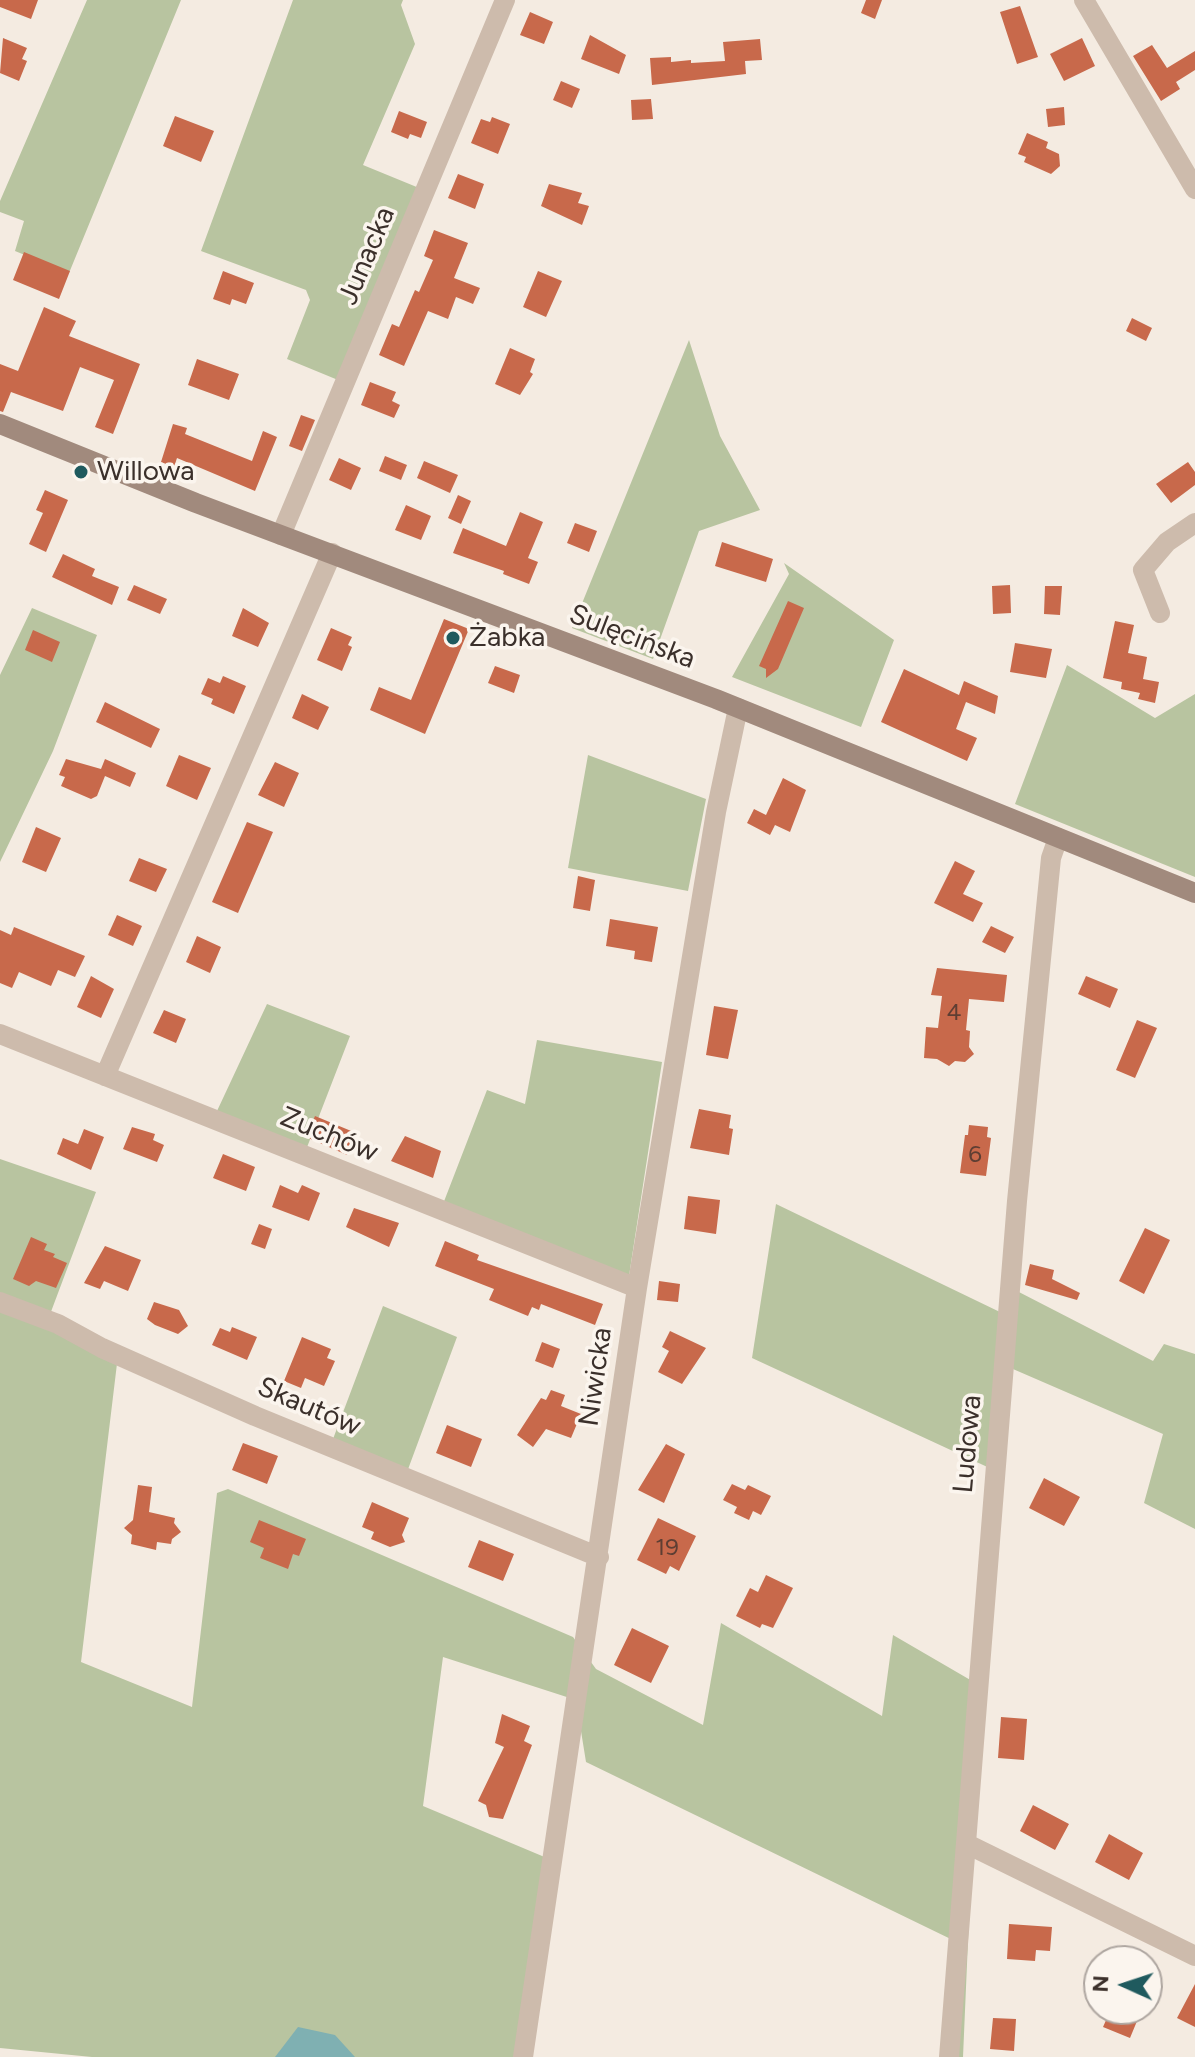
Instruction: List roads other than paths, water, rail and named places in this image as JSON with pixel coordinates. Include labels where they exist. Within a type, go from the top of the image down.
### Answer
[{"type":"street","name":"Junacka","points":[[281,535],[505,0]]},
{"type":"street","points":[[1084,0],[1195,189]]},
{"type":"street","name":"Sulęcińska","points":[[0,424],[281,535],[738,708],[1195,893]]},
{"type":"street","points":[[1160,613],[1143,570],[1167,542],[1195,523]]},
{"type":"street","points":[[105,1076],[332,553]]},
{"type":"street","name":"Niwicka","points":[[523,2057],[637,1288],[716,812],[738,708]]},
{"type":"street","name":"Ludowa","points":[[949,2057],[1017,1201],[1051,858],[1058,838]]},
{"type":"street","name":"Zuchów","points":[[0,1034],[637,1288]]},
{"type":"street","name":"Skautów","points":[[0,1302],[58,1324],[102,1348],[255,1416],[599,1557]]},
{"type":"street","points":[[967,1844],[1195,1956]]},
{"type":"water","points":[[298,2027],[335,2035],[355,2057],[275,2057]]},
{"type":"place","name":"Willowa","points":[[81,472]]},
{"type":"place","name":"Żabka","points":[[453,638]]}]
